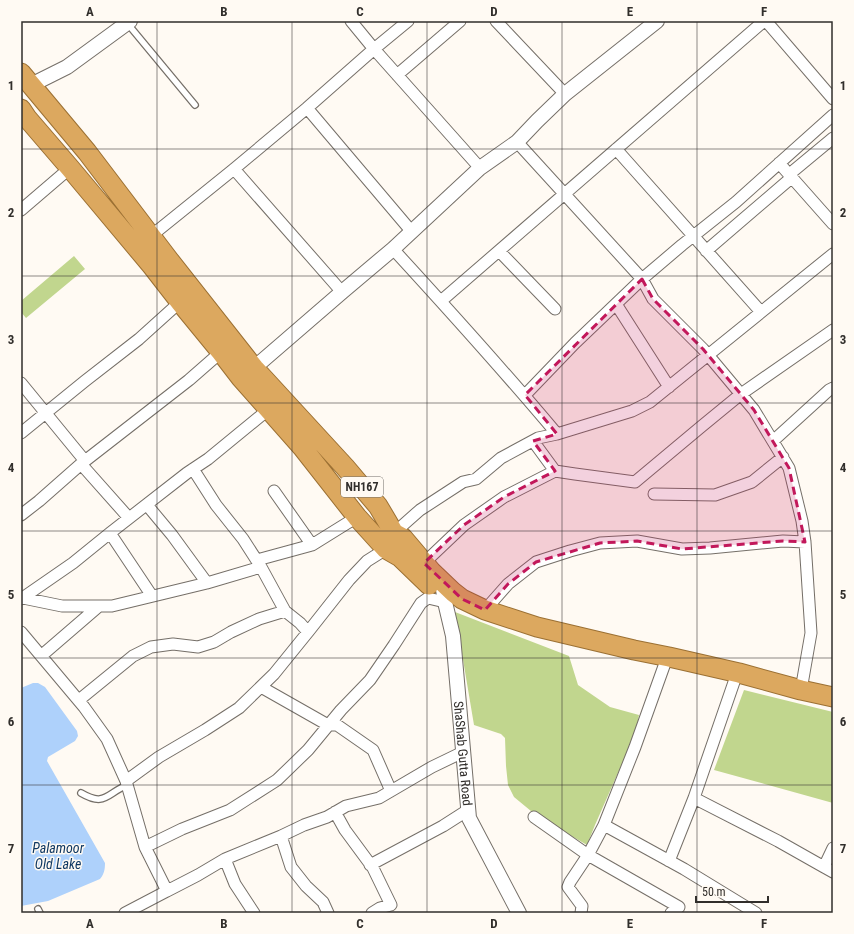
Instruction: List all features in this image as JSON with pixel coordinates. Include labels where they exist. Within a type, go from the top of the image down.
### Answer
[{"type":"highway","name":"NH167","points":[[24,83],[87,152],[169,260],[248,373],[269,409],[302,447],[357,516],[386,549],[400,557],[426,582],[444,594],[455,605],[486,620],[554,642],[734,682],[833,707]]},
{"type":"highway","name":"NH167","points":[[21,109],[152,266],[221,352],[248,373],[345,467],[378,506],[394,533],[404,538],[424,563],[444,594]]},
{"type":"highway","name":"NH167","points":[[444,594],[453,592],[462,599],[486,610],[537,627],[739,673],[833,697]]},
{"type":"street","points":[[351,21],[480,168]]},
{"type":"street","points":[[151,236],[307,108],[408,21]]},
{"type":"street","points":[[397,75],[460,21]]},
{"type":"street","points":[[496,21],[565,94]]},
{"type":"street","points":[[248,373],[393,249],[480,168],[517,142],[565,94],[657,21]]},
{"type":"street","points":[[441,301],[765,21],[833,99]]},
{"type":"street","points":[[24,83],[67,67],[128,22]]},
{"type":"street","points":[[307,108],[412,232]]},
{"type":"street","points":[[525,395],[575,343],[642,279],[736,202],[833,115]]},
{"type":"street","points":[[706,251],[790,179],[792,172],[833,138]]},
{"type":"street","points":[[517,142],[642,279],[653,299],[708,355],[741,394],[754,410],[789,468],[802,521],[805,542],[811,633],[801,690]]},
{"type":"street","points":[[616,149],[761,312]]},
{"type":"street","points":[[779,163],[833,224]]},
{"type":"street","points":[[21,210],[70,168]]},
{"type":"street","points":[[234,169],[342,292]]},
{"type":"street","points":[[393,249],[525,395],[558,434]]},
{"type":"street","points":[[499,251],[555,309]]},
{"type":"street","points":[[394,533],[420,510],[463,482],[476,478],[501,458],[538,438],[558,434],[632,411],[650,402],[833,254]]},
{"type":"street","points":[[21,433],[139,339],[180,302]]},
{"type":"street","points":[[616,304],[669,387]]},
{"type":"street","points":[[424,563],[464,525],[504,497],[555,471],[635,482],[741,394],[833,330]]},
{"type":"street","points":[[21,515],[83,463],[189,380],[221,352]]},
{"type":"street","points":[[21,383],[83,463],[129,518]]},
{"type":"street","points":[[773,441],[833,388]]},
{"type":"street","points":[[22,598],[73,563],[129,518],[208,459],[269,409]]},
{"type":"street","points":[[533,441],[555,471]]},
{"type":"street","points":[[654,494],[715,495],[752,482],[783,457]]},
{"type":"street","points":[[193,469],[216,505],[243,539],[259,563],[285,611],[300,623],[308,632]]},
{"type":"street","points":[[274,491],[312,545]]},
{"type":"street","points":[[147,505],[172,535],[207,583]]},
{"type":"street","points":[[22,598],[62,606],[112,606],[207,583],[312,545],[357,516]]},
{"type":"street","points":[[110,533],[152,596]]},
{"type":"street","points":[[486,610],[508,584],[536,562],[600,542],[637,541],[682,549],[784,541],[805,542]]},
{"type":"street","points":[[127,783],[159,757],[239,708],[274,674],[349,580],[367,561],[386,549]]},
{"type":"street","points":[[145,847],[182,829],[230,810],[277,780],[308,750],[328,725],[370,680],[421,603],[428,598],[444,594]]},
{"type":"street","name":"ShaShab Gutta Road","points":[[444,594],[453,636],[469,818],[519,913]]},
{"type":"street","points":[[42,656],[99,606]]},
{"type":"street","points":[[79,700],[133,656],[151,647],[173,644],[198,647],[214,642],[259,619],[285,611]]},
{"type":"street","points":[[21,632],[79,700],[107,739],[127,783],[145,847],[167,892]]},
{"type":"street","points":[[581,913],[582,906],[568,888],[570,882],[588,855],[604,825],[635,747],[664,666]]},
{"type":"street","points":[[670,861],[694,798],[734,682]]},
{"type":"street","points":[[261,687],[328,725],[337,725],[373,750],[390,791]]},
{"type":"street","points":[[125,913],[167,892],[225,859],[304,825],[327,817],[346,806],[379,798],[463,752]]},
{"type":"street","points":[[694,798],[778,841],[829,870],[833,848]]},
{"type":"street","points":[[370,865],[443,826],[468,810]]},
{"type":"street","points":[[335,812],[345,830],[370,865],[391,905],[380,908],[372,913]]},
{"type":"street","points":[[534,817],[588,855],[679,907],[671,913]]},
{"type":"street","points":[[604,825],[670,861],[750,911]]},
{"type":"street","points":[[281,836],[291,867],[306,886],[323,902],[328,913]]},
{"type":"street","points":[[225,859],[235,884],[254,913]]},
{"type":"lane","points":[[128,22],[195,105]]},
{"type":"lane","points":[[81,793],[90,798],[102,799],[127,783]]},
{"type":"highlighted area","points":[[642,279],[653,299],[703,349],[754,410],[789,468],[805,542],[783,541],[682,549],[637,541],[600,543],[536,562],[508,584],[485,610],[462,599],[424,563],[464,525],[504,497],[555,471],[533,441],[557,434],[525,395]]},
{"type":"green space","points":[[74,256],[85,269],[26,318],[21,312],[21,301]]},
{"type":"green space","points":[[455,612],[569,656],[578,685],[610,707],[639,715],[636,732],[587,845],[537,816],[514,797],[508,785],[505,738],[501,734],[474,725]]},
{"type":"green space","points":[[744,690],[833,712],[833,803],[714,770]]},
{"type":"water","name":"Palamoor Old Lake","points":[[33,683],[38,683],[45,687],[77,731],[78,736],[75,741],[48,757],[47,761],[105,865],[100,879],[48,901],[21,906],[21,688]]}]
